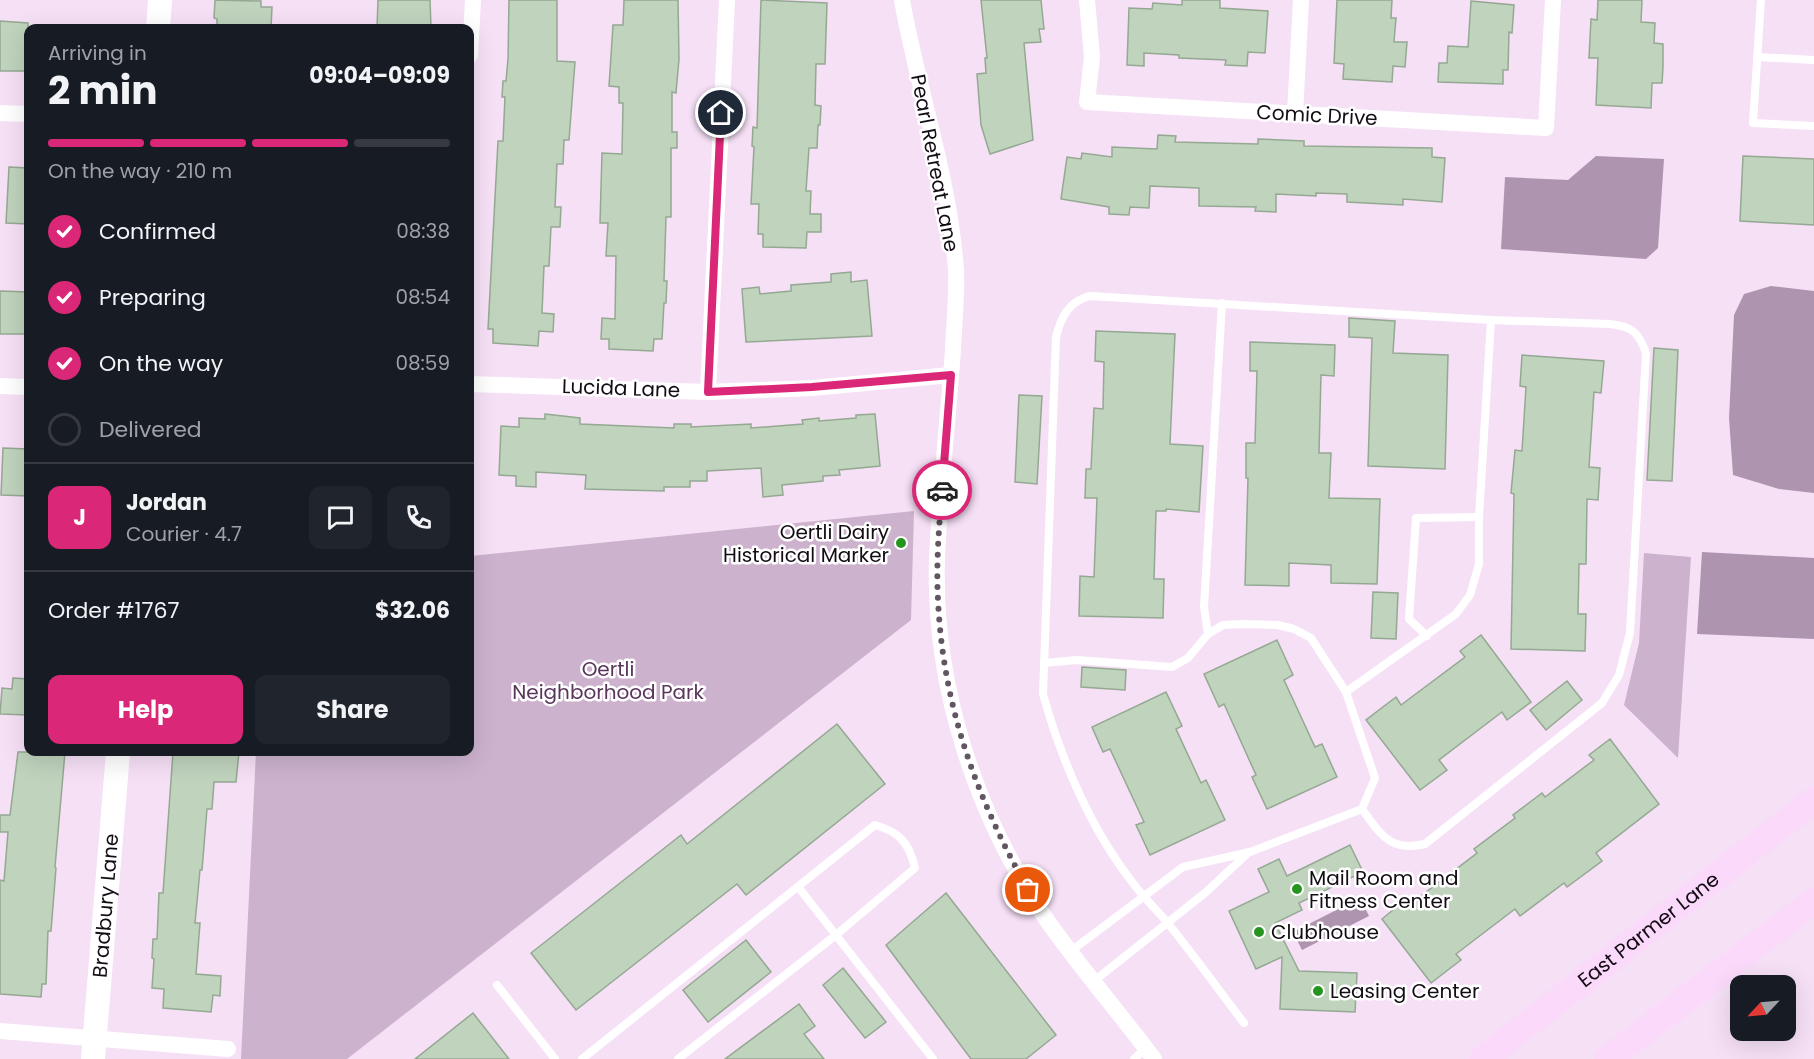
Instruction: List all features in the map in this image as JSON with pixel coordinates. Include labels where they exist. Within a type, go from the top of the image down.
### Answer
[{"type":"main road","name":"East Parmer Lane","points":[[1483,1059],[1814,800]]},
{"type":"main road","points":[[1608,1059],[1814,901]]},
{"type":"street","points":[[158,24],[160,0]]},
{"type":"street","points":[[472,24],[473,0]]},
{"type":"street","points":[[708,392],[727,0]]},
{"type":"street","name":"Pearl Retreat Lane","points":[[902,0],[939,162],[956,273],[937,560],[940,635],[951,702],[978,789],[1028,890],[1145,1055]]},
{"type":"street","name":"Comic Drive","points":[[1087,0],[1092,57],[1087,102],[1546,128],[1553,0]]},
{"type":"street","points":[[1295,114],[1300,0]]},
{"type":"street","points":[[0,113],[24,114]]},
{"type":"street","name":"Lucida Lane","points":[[474,384],[708,392],[812,387],[951,375]]},
{"type":"street","points":[[0,386],[24,387]]},
{"type":"street","name":"Bradbury Lane","points":[[94,1049],[118,756]]},
{"type":"street","points":[[0,1031],[94,1049],[228,1049]]},
{"type":"lane","points":[[1761,0],[1753,123],[1814,126]]},
{"type":"lane","points":[[1757,57],[1814,60]]},
{"type":"lane","points":[[1244,1023],[1167,922],[1132,883],[1106,843],[1066,762],[1043,694],[1056,337],[1060,320],[1073,303],[1090,296],[1491,320],[1623,325],[1640,336],[1646,353],[1630,633],[1619,675],[1602,703],[1425,844],[1408,848],[1382,837],[1362,809]]},
{"type":"lane","points":[[1208,634],[1204,607],[1222,303]]},
{"type":"lane","points":[[1346,692],[1456,614],[1470,595],[1479,564],[1479,518],[1491,320]]},
{"type":"lane","points":[[1427,636],[1409,619],[1416,518],[1479,518]]},
{"type":"lane","points":[[1044,663],[1077,660],[1172,667],[1188,658],[1208,634],[1222,625],[1242,624],[1294,629],[1311,638],[1346,692],[1375,778],[1362,809],[1250,852],[1182,867],[1071,951]]},
{"type":"lane","points":[[582,1059],[799,888],[875,825],[893,830],[911,851],[915,868],[836,935],[678,1059]]},
{"type":"lane","points":[[1094,981],[1205,893],[1250,852]]},
{"type":"lane","points":[[799,888],[933,1059]]},
{"type":"lane","points":[[496,985],[555,1059]]},
{"type":"green space","name":"Oertli Neighborhood Park","points":[[914,511],[911,620],[347,1059],[241,1059],[256,756],[474,756],[474,556]]},
{"type":"green space","points":[[1644,553],[1691,557],[1678,758],[1624,705],[1639,643]]},
{"type":"shaded area","points":[[1596,156],[1664,159],[1658,248],[1646,259],[1501,249],[1505,177],[1568,180]]},
{"type":"shaded area","points":[[1771,286],[1814,291],[1814,493],[1779,489],[1733,475],[1729,418],[1734,315],[1744,294]]},
{"type":"shaded area","points":[[1702,552],[1814,558],[1814,639],[1697,634]]},
{"type":"shaded area","points":[[1360,898],[1369,916],[1302,950],[1293,932]]},
{"type":"building","points":[[215,0],[261,1],[261,7],[272,7],[271,24],[217,24],[217,19],[214,18]]},
{"type":"building","points":[[378,0],[430,0],[431,24],[377,24]]},
{"type":"building","points":[[509,0],[557,0],[557,61],[575,62],[569,140],[564,140],[563,164],[557,164],[555,207],[561,207],[560,227],[551,227],[549,266],[544,266],[542,313],[554,314],[553,332],[539,331],[538,346],[493,343],[493,329],[488,329],[498,141],[503,141],[505,97],[502,97],[508,59]]},
{"type":"building","points":[[624,0],[678,0],[679,59],[676,93],[672,92],[672,132],[677,132],[677,148],[671,148],[671,217],[666,217],[664,281],[667,281],[666,303],[664,303],[662,339],[654,339],[653,351],[609,349],[609,339],[601,339],[602,318],[615,319],[616,256],[606,256],[608,223],[600,223],[602,153],[622,154],[623,103],[619,103],[619,87],[609,86],[613,25],[623,25]]},
{"type":"building","points":[[761,0],[827,3],[825,64],[816,64],[815,105],[821,106],[820,125],[818,125],[817,148],[809,148],[806,191],[811,191],[810,214],[821,214],[821,232],[807,232],[806,248],[763,247],[763,234],[758,234],[759,204],[751,204],[753,127],[757,128]]},
{"type":"building","points":[[981,0],[1041,0],[1044,29],[1039,29],[1041,42],[1024,43],[1033,140],[990,154],[981,125],[977,74],[986,73],[985,58],[987,58]]},
{"type":"building","points":[[1182,0],[1220,0],[1220,8],[1268,11],[1265,53],[1248,52],[1247,66],[1225,65],[1226,60],[1179,58],[1179,55],[1144,53],[1144,66],[1127,65],[1129,8],[1152,9],[1153,3],[1182,5]]},
{"type":"building","points":[[1337,0],[1392,0],[1391,18],[1396,18],[1394,42],[1407,42],[1405,67],[1393,66],[1392,82],[1343,79],[1344,64],[1334,63]]},
{"type":"building","points":[[1598,0],[1642,0],[1641,22],[1655,23],[1654,43],[1663,44],[1663,67],[1662,83],[1652,83],[1651,108],[1596,105],[1598,58],[1589,58],[1591,19],[1597,20]]},
{"type":"building","points":[[1471,1],[1514,5],[1512,33],[1509,32],[1508,70],[1503,70],[1503,84],[1438,82],[1439,63],[1447,63],[1448,46],[1468,47]]},
{"type":"building","points":[[0,21],[28,23],[24,24],[24,71],[0,71]]},
{"type":"building","points":[[1158,135],[1176,136],[1175,142],[1258,144],[1258,139],[1304,141],[1304,146],[1432,148],[1432,157],[1445,158],[1442,202],[1403,199],[1403,205],[1347,202],[1347,194],[1316,193],[1316,196],[1276,194],[1276,212],[1255,211],[1256,207],[1199,206],[1199,188],[1150,186],[1149,208],[1130,207],[1129,215],[1109,214],[1109,207],[1061,199],[1067,157],[1081,159],[1082,153],[1112,157],[1112,147],[1157,149]]},
{"type":"building","points":[[1743,156],[1814,159],[1814,225],[1740,221]]},
{"type":"building","points":[[9,167],[24,168],[24,224],[6,223]]},
{"type":"building","points":[[851,272],[851,282],[867,280],[872,336],[746,342],[742,289],[759,287],[760,294],[791,291],[791,285],[831,282],[831,274]]},
{"type":"building","points":[[0,291],[24,292],[24,334],[0,334]]},
{"type":"building","points":[[1349,318],[1395,321],[1393,353],[1448,355],[1445,469],[1368,466],[1372,338],[1349,337]]},
{"type":"building","points":[[1096,331],[1175,334],[1170,444],[1203,446],[1199,512],[1166,509],[1166,511],[1156,511],[1154,579],[1164,579],[1163,618],[1079,616],[1080,576],[1094,577],[1097,498],[1085,498],[1086,469],[1091,469],[1094,408],[1103,409],[1104,362],[1095,361]]},
{"type":"building","points":[[1250,342],[1335,345],[1334,376],[1321,375],[1319,453],[1331,453],[1329,498],[1380,499],[1377,584],[1331,583],[1331,565],[1289,563],[1289,586],[1245,585],[1248,478],[1246,478],[1246,443],[1255,443],[1257,371],[1250,371]]},
{"type":"building","points":[[1654,348],[1678,350],[1672,481],[1647,480]]},
{"type":"building","points":[[1522,355],[1604,361],[1601,393],[1594,392],[1589,467],[1600,468],[1598,500],[1587,499],[1586,564],[1579,564],[1578,614],[1586,614],[1585,651],[1511,649],[1514,494],[1511,493],[1515,450],[1522,451],[1526,387],[1520,386]]},
{"type":"building","points":[[1019,395],[1042,396],[1037,484],[1015,482]]},
{"type":"building","points":[[545,414],[580,418],[580,424],[674,428],[674,424],[691,424],[691,427],[751,424],[751,428],[803,424],[802,420],[819,418],[819,421],[875,414],[880,466],[839,470],[840,475],[823,476],[823,481],[782,485],[783,495],[763,497],[761,468],[707,471],[707,481],[690,481],[690,487],[664,487],[664,491],[585,489],[586,475],[536,472],[536,487],[516,486],[516,476],[499,475],[501,426],[519,427],[519,418],[545,419]]},
{"type":"building","points":[[3,448],[24,449],[24,496],[1,495]]},
{"type":"building","points":[[1373,592],[1398,593],[1396,639],[1371,638]]},
{"type":"building","points":[[1481,635],[1531,702],[1507,720],[1502,712],[1439,760],[1447,770],[1420,790],[1366,720],[1396,697],[1401,705],[1465,657],[1460,651]]},
{"type":"building","points":[[1277,640],[1293,675],[1284,680],[1315,747],[1322,744],[1337,777],[1267,809],[1252,777],[1256,775],[1224,704],[1219,707],[1204,674]]},
{"type":"building","points":[[1082,667],[1126,670],[1125,690],[1081,687]]},
{"type":"building","points":[[13,678],[24,679],[24,715],[0,714],[2,688],[12,689]]},
{"type":"building","points":[[1567,681],[1582,700],[1546,730],[1530,710]]},
{"type":"building","points":[[1166,692],[1182,726],[1176,729],[1201,783],[1206,780],[1225,820],[1150,855],[1136,825],[1144,822],[1110,749],[1103,752],[1092,727]]},
{"type":"building","points":[[837,724],[885,784],[746,895],[737,884],[576,1010],[531,953],[681,835],[687,844]]},
{"type":"building","points":[[1610,739],[1659,804],[1596,853],[1602,861],[1567,887],[1564,883],[1520,916],[1515,909],[1456,954],[1461,960],[1431,983],[1382,919],[1405,900],[1409,905],[1477,853],[1474,849],[1515,818],[1513,815],[1542,793],[1545,797],[1594,760],[1589,755]]},
{"type":"building","points":[[18,752],[24,752],[24,756],[65,756],[51,931],[48,931],[46,984],[42,984],[41,997],[0,994],[0,880],[4,881],[8,832],[0,832],[0,815],[10,815]]},
{"type":"building","points":[[173,756],[239,756],[236,782],[214,782],[212,809],[207,809],[202,870],[200,870],[195,923],[200,923],[196,974],[221,976],[220,996],[213,995],[211,1012],[163,1008],[164,989],[152,988],[153,939],[157,939],[159,893],[163,893]]},
{"type":"building","points":[[1350,845],[1363,872],[1299,903],[1302,910],[1275,923],[1299,971],[1357,973],[1355,1012],[1280,1009],[1282,957],[1256,969],[1229,911],[1269,892],[1258,869],[1279,859],[1287,876]]},
{"type":"building","points":[[946,893],[1056,1035],[1026,1059],[971,1059],[886,945]]},
{"type":"building","points":[[746,940],[771,972],[708,1022],[683,990]]},
{"type":"building","points":[[843,968],[886,1022],[865,1038],[823,985]]},
{"type":"building","points":[[799,1004],[815,1026],[804,1034],[824,1059],[725,1059]]},
{"type":"building","points":[[473,1013],[509,1059],[415,1059]]},
{"type":"way so far","points":[[942,490],[937,560],[940,635],[945,672],[964,749],[978,789],[1010,858],[1028,890]]},
{"type":"place","name":"Oertli Dairy Historical Marker","points":[[901,543]]},
{"type":"place","name":"Mail Room and Fitness Center","points":[[1297,889]]},
{"type":"place","name":"Clubhouse","points":[[1259,932]]},
{"type":"place","name":"Leasing Center","points":[[1318,991]]},
{"type":"route","points":[[721,113],[708,392],[812,387],[951,375],[942,490]]}]
